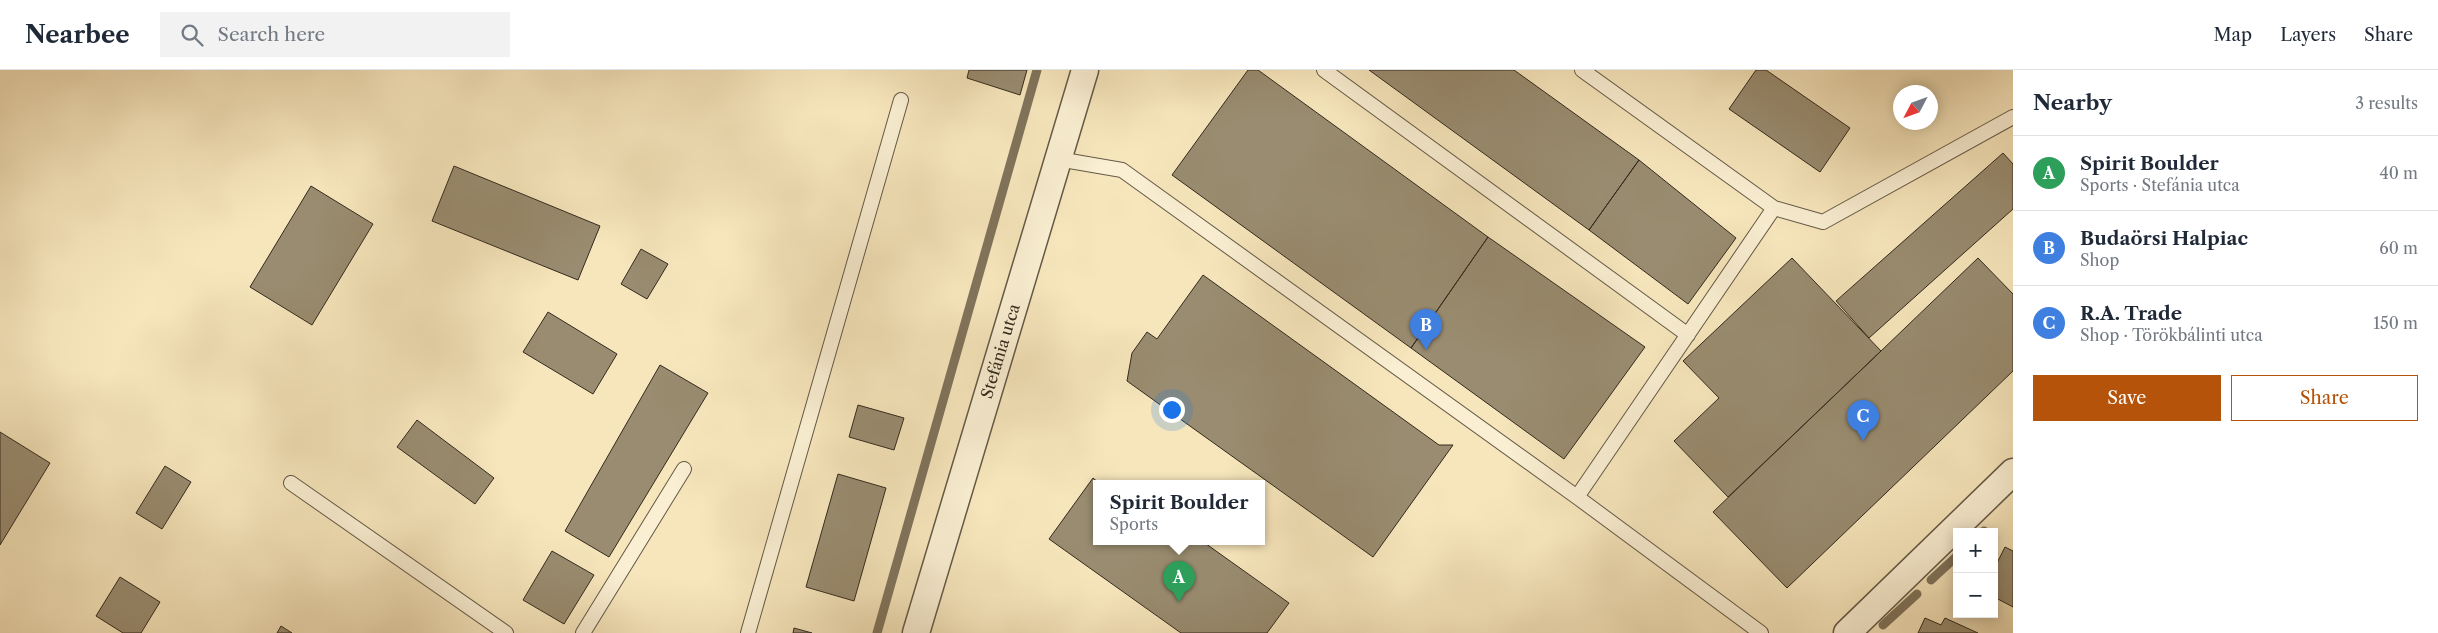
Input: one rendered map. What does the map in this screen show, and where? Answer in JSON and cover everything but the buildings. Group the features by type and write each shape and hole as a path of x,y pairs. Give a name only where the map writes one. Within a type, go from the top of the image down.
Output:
{"street":[{"name":"Stefánia utca","path":"916,633 1085,70"},
{"path":"1847,633 2013,472"}],"lane":[{"path":"1324,70 1688,335"},
{"path":"1582,70 1774,208 1823,222 2013,117"},
{"path":"748,633 901,100"},
{"path":"1058,160 1122,170 1761,633"},
{"path":"1577,498 1774,208"},
{"path":"583,633 684,469"},
{"path":"291,483 506,633"}],"waterway":[{"path":"877,633 1037,70"},
{"path":"1931,580 1953,560"},
{"path":"1883,625 1917,594"}],"place":[{"name":"Budaörsi Halpiac","path":"1426,350"},
{"name":"R.A. Trade","path":"1863,441"},
{"name":"Spirit Boulder","path":"1179,602"}]}
